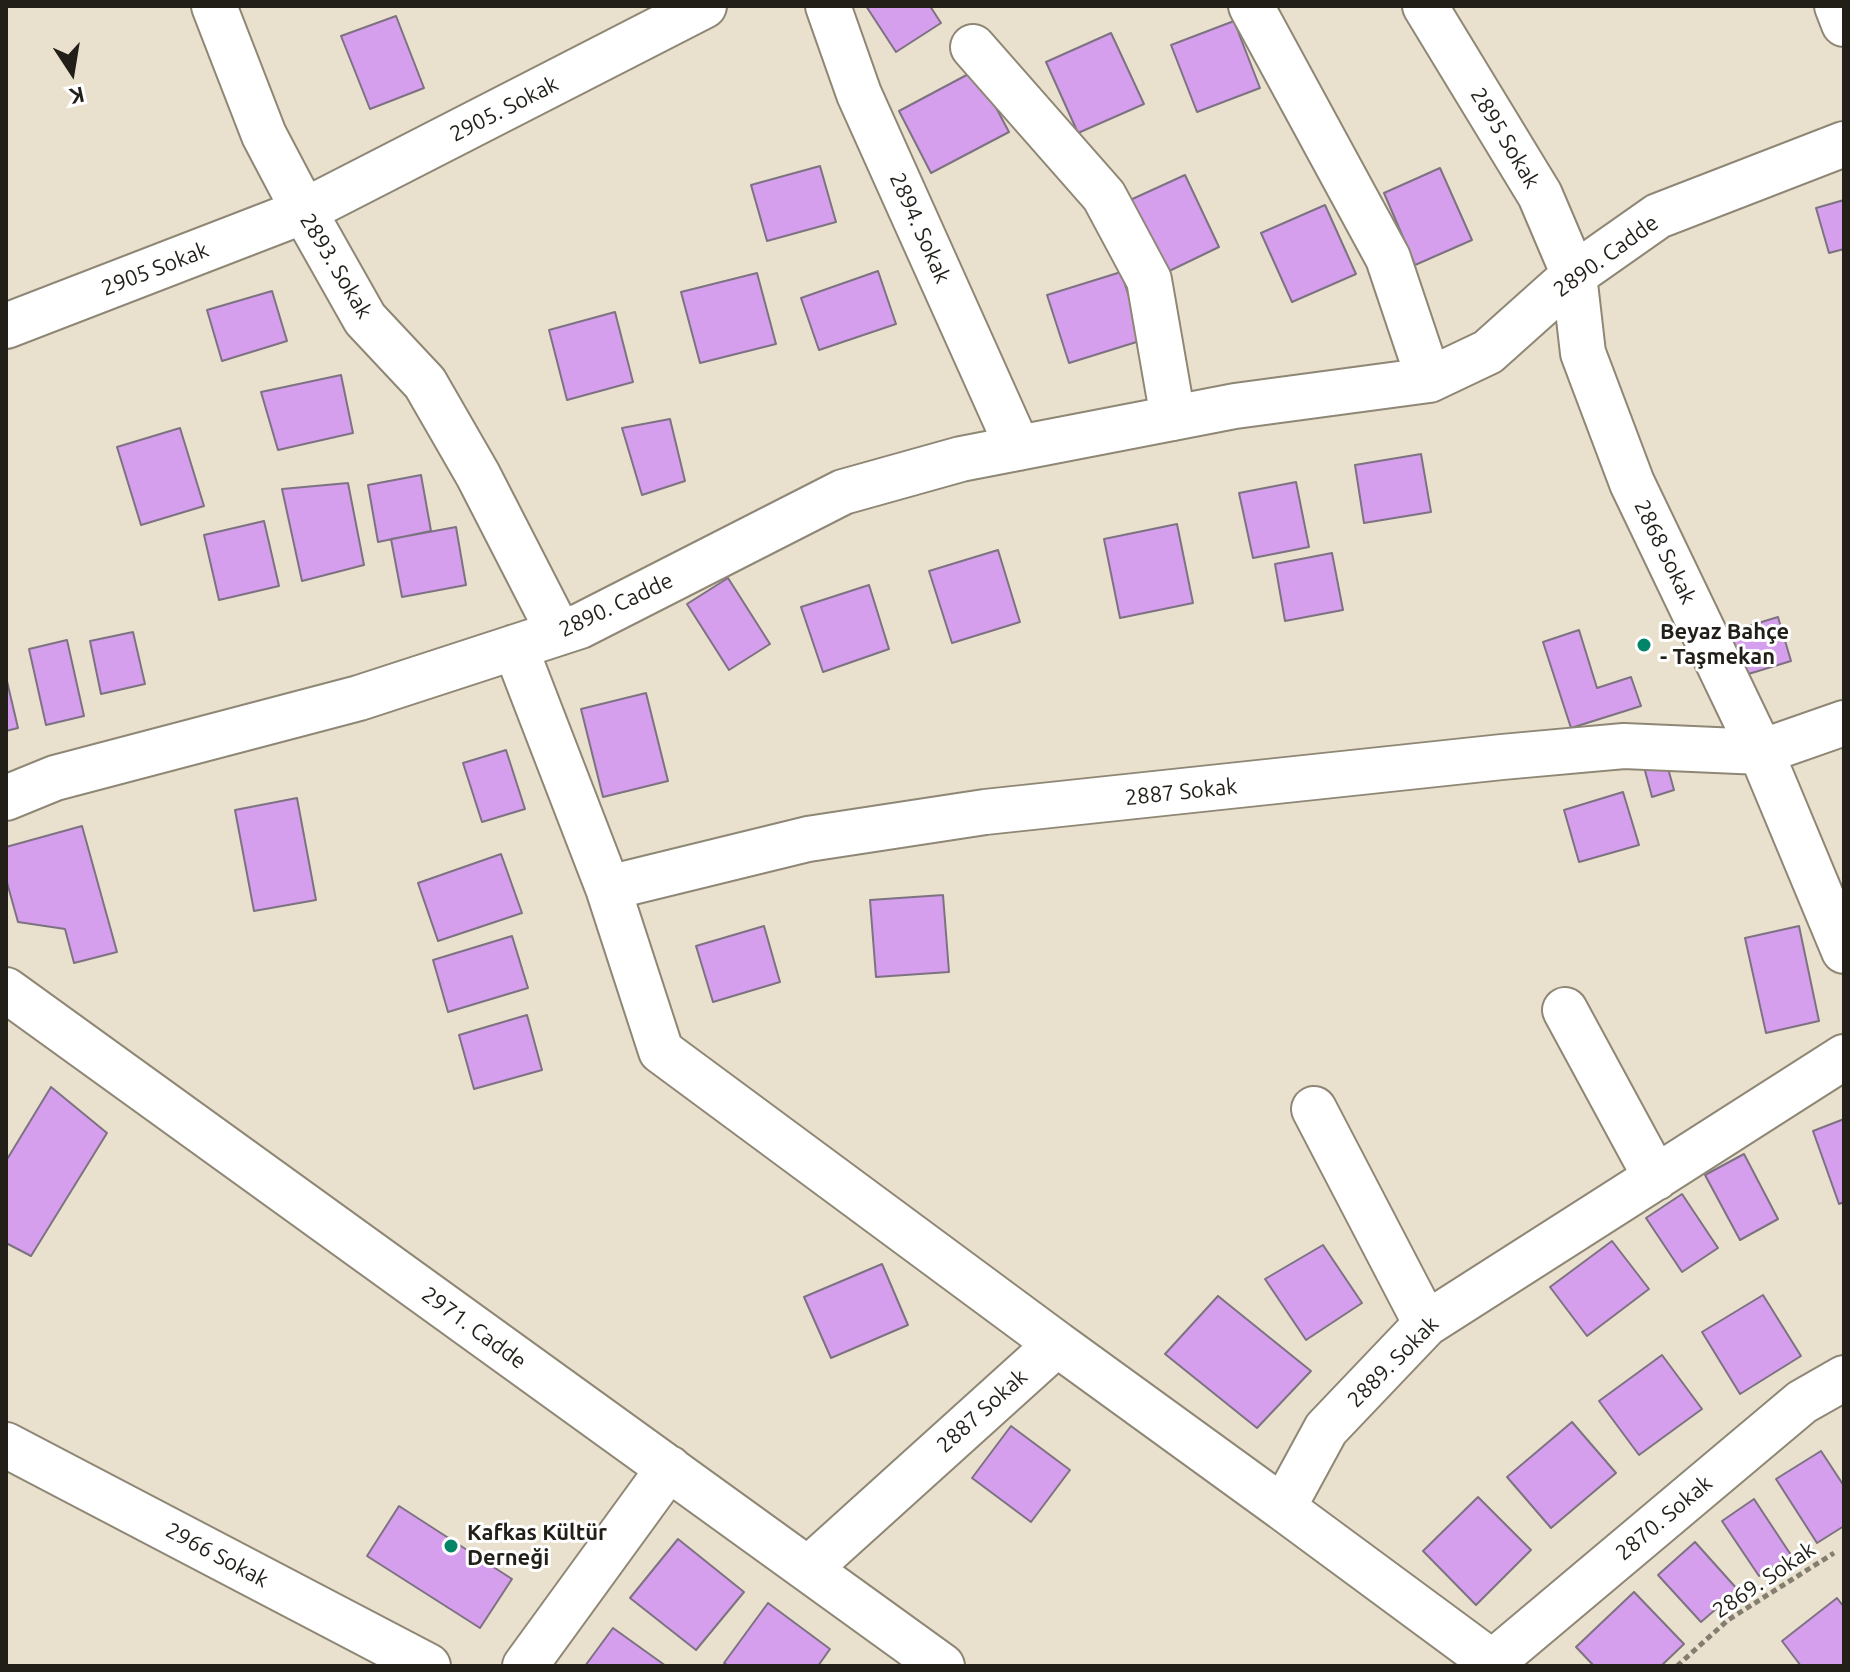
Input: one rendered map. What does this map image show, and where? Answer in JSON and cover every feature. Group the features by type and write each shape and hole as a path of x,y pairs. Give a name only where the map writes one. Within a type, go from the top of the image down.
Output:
{"street":[{"name":"2893. Sokak","path":"214,6 264,135 304,211 365,319 425,383 478,475 559,633"},
{"name":"2905. Sokak","path":"304,211 704,6"},
{"name":"2894. Sokak","path":"828,6 859,94 1018,448"},
{"path":"1251,6 1388,258 1429,380"},
{"name":"2895 Sokak","path":"1425,6 1540,195 1574,275"},
{"path":"1837,6 1844,24"},
{"path":"973,47 1104,196 1149,280 1173,418"},
{"name":"2890. Cadde","path":"6,798 55,778 359,698 580,626 843,492 961,459 1235,406 1429,380 1488,352 1574,275 1658,216 1844,144"},
{"name":"2905 Sokak","path":"6,326 304,211"},
{"name":"2868 Sokak","path":"1574,275 1583,353 1632,483 1761,752 1844,951"},
{"path":"515,647 608,888 661,1051 1492,1665"},
{"path":"1761,752 1844,723"},
{"name":"2887 Sokak","path":"608,888 808,839 985,812 1624,746 1761,752"},
{"name":"2971. Cadde","path":"6,990 942,1666"},
{"path":"1565,1010 1656,1178"},
{"name":"2889. Sokak","path":"1283,1508 1326,1429 1426,1324 1844,1057"},
{"path":"1314,1109 1426,1324"},
{"name":"2887 Sokak","path":"808,1569 1057,1344"},
{"name":"2870. Sokak","path":"1492,1665 1802,1402 1844,1378"},
{"name":"2966 Sokak","path":"6,1445 428,1666"},
{"path":"525,1666 669,1468"}],"path":[{"name":"2869. Sokak","path":"1677,1666 1728,1620 1834,1553"}],"building":[{"path":"866,6 930,6 941,23 896,52"},
{"path":"396,16 424,88 370,109 341,36"},
{"path":"1234,21 1260,88 1197,112 1171,45"},
{"path":"1111,33 1144,104 1078,133 1046,62"},
{"path":"976,70 1009,132 931,173 899,111"},
{"path":"820,166 836,222 767,241 751,185"},
{"path":"1440,168 1472,240 1415,265 1384,193"},
{"path":"1185,175 1219,247 1163,274 1128,201"},
{"path":"1844,200 1844,249 1829,253 1816,208"},
{"path":"1325,205 1356,274 1292,302 1261,233"},
{"path":"878,271 896,324 819,350 801,298"},
{"path":"1121,272 1143,340 1069,363 1047,295"},
{"path":"757,273 776,344 700,363 681,292"},
{"path":"272,291 287,341 222,361 207,310"},
{"path":"615,312 633,382 567,400 549,330"},
{"path":"341,375 353,433 278,450 261,392"},
{"path":"670,419 685,481 642,495 622,428"},
{"path":"180,428 204,506 141,525 117,447"},
{"path":"1421,454 1431,512 1364,523 1355,465"},
{"path":"421,475 431,531 378,542 368,485"},
{"path":"1296,482 1309,547 1253,558 1239,493"},
{"path":"348,483 364,565 302,581 282,489"},
{"path":"264,521 279,586 219,600 204,535"},
{"path":"1177,524 1193,603 1120,618 1104,539"},
{"path":"456,527 466,585 402,597 391,539"},
{"path":"998,550 1020,622 952,643 929,571"},
{"path":"1332,553 1343,610 1285,621 1275,564"},
{"path":"728,578 770,644 729,670 687,604"},
{"path":"869,585 889,649 823,672 801,607"},
{"path":"1778,617 1791,661 1732,679 1719,635"},
{"path":"1579,630 1597,688 1631,677 1641,706 1571,728 1543,642"},
{"path":"133,632 145,684 101,694 90,641"},
{"path":"67,640 84,716 46,725 29,649"},
{"path":"6,677 18,728 6,731"},
{"path":"646,693 668,781 603,797 581,709"},
{"path":"506,750 525,809 482,822 463,763"},
{"path":"1666,761 1674,790 1652,797 1644,767"},
{"path":"1623,792 1639,845 1579,862 1564,810"},
{"path":"297,798 316,900 254,911 235,810"},
{"path":"82,826 117,952 74,963 65,929 18,922 6,879 6,847"},
{"path":"501,854 522,913 438,941 418,883"},
{"path":"943,895 949,972 876,977 870,900"},
{"path":"764,926 780,982 713,1002 696,946"},
{"path":"1799,926 1819,1021 1766,1033 1745,938"},
{"path":"512,936 528,988 448,1012 433,960"},
{"path":"527,1015 542,1070 474,1089 459,1035"},
{"path":"51,1087 107,1133 31,1256 6,1243 6,1161"},
{"path":"1844,1119 1844,1202 1839,1204 1813,1131"},
{"path":"1744,1154 1778,1219 1740,1240 1705,1175"},
{"path":"1682,1194 1718,1248 1682,1272 1646,1218"},
{"path":"1612,1241 1649,1289 1587,1336 1550,1287"},
{"path":"1323,1245 1362,1303 1306,1340 1265,1279"},
{"path":"882,1264 908,1325 831,1358 804,1297"},
{"path":"1763,1295 1801,1356 1740,1394 1702,1332"},
{"path":"1218,1296 1311,1371 1257,1428 1165,1354"},
{"path":"1662,1355 1702,1409 1639,1455 1599,1401"},
{"path":"1572,1422 1616,1473 1551,1528 1507,1477"},
{"path":"1011,1426 1070,1470 1031,1522 972,1478"},
{"path":"1821,1451 1844,1486 1844,1526 1817,1543 1776,1479"},
{"path":"1478,1497 1531,1550 1476,1605 1423,1551"},
{"path":"1754,1499 1791,1555 1759,1576 1722,1521"},
{"path":"399,1506 512,1579 480,1628 367,1556"},
{"path":"678,1539 744,1592 696,1650 630,1598"},
{"path":"1695,1542 1738,1590 1701,1622 1658,1575"},
{"path":"1634,1592 1684,1644 1661,1666 1594,1666 1576,1647"},
{"path":"1837,1598 1844,1607 1844,1666 1801,1666 1782,1641"},
{"path":"768,1603 830,1649 818,1666 729,1666 724,1663"},
{"path":"613,1628 666,1666 585,1666"}],"place":[{"name":"Beyaz Bahçe - Taşmekan","path":"1644,645"},
{"name":"Kafkas Kültür Derneği","path":"451,1546"}]}
